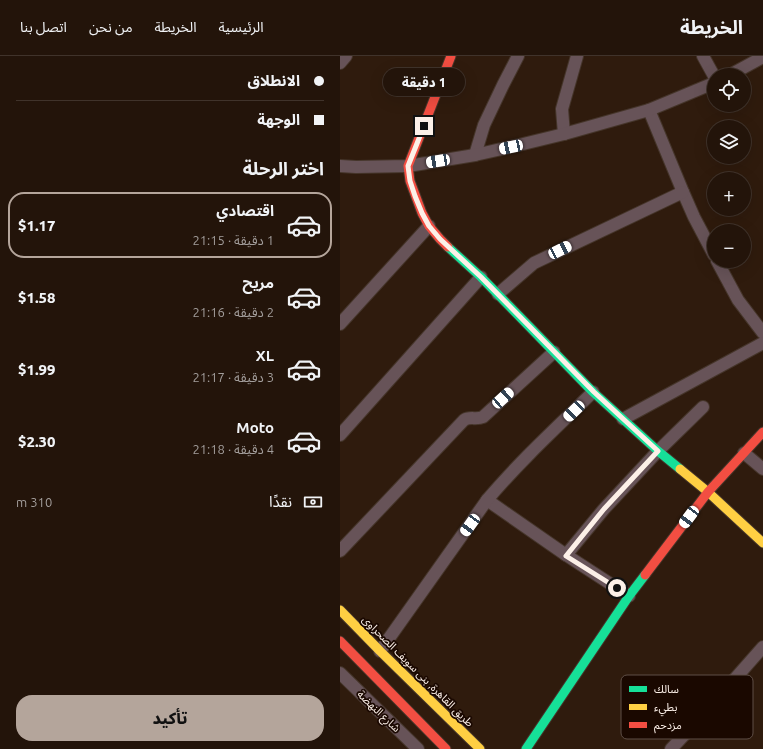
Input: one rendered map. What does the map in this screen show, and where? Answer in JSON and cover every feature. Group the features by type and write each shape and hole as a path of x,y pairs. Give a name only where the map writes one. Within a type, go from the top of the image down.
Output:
{"street":[{"path":"340,64 346,56"},
{"path":"451,56 408,166 410,181 415,196 429,226 440,239 481,277 594,392 658,451 708,492 763,543"},
{"path":"475,155 484,125 518,56"},
{"path":"564,134 562,109 577,56"},
{"path":"703,56 710,68"},
{"path":"743,68 763,57"},
{"path":"340,166 408,166 475,155 564,134 649,110 707,86"},
{"path":"649,110 683,192 707,242"},
{"path":"498,294 534,263 683,192"},
{"path":"340,324 429,226"},
{"path":"721,268 738,300 763,333"},
{"path":"343,427 481,277"},
{"path":"623,419 763,343"},
{"path":"340,551 464,420 470,417 483,417 554,352"},
{"path":"380,651 487,500 504,480 594,392"},
{"path":"566,556 604,509 658,451 703,408"},
{"path":"526,749 629,596 708,492 763,432"},
{"path":"744,453 763,469"},
{"path":"487,500 566,556 629,596"},
{"name":"طريق القاهرة, بنى سويف الصحراوى","path":"340,610 480,749"},
{"path":"342,646 446,749"},
{"path":"739,675 763,648"},
{"name":"شارع النهضة","path":"340,673 418,749"},
{"path":"671,749 680,739"}],"traffic: fast":[{"path":"448,247 481,277 593,392 680,469"},
{"path":"526,749 629,596 645,575"}],"traffic: slow":[{"path":"680,469 708,492 763,543"},
{"path":"340,610 480,749"}],"traffic: jam":[{"path":"448,247 429,226 422,213 410,181 408,166 451,56"},
{"path":"645,575 708,492 763,432"},
{"path":"340,641 446,749"}],"route":[{"path":"424,126 408,166 410,181 415,196 429,226 440,239 481,277 594,392 658,451 604,509 566,556 617,588"}]}
